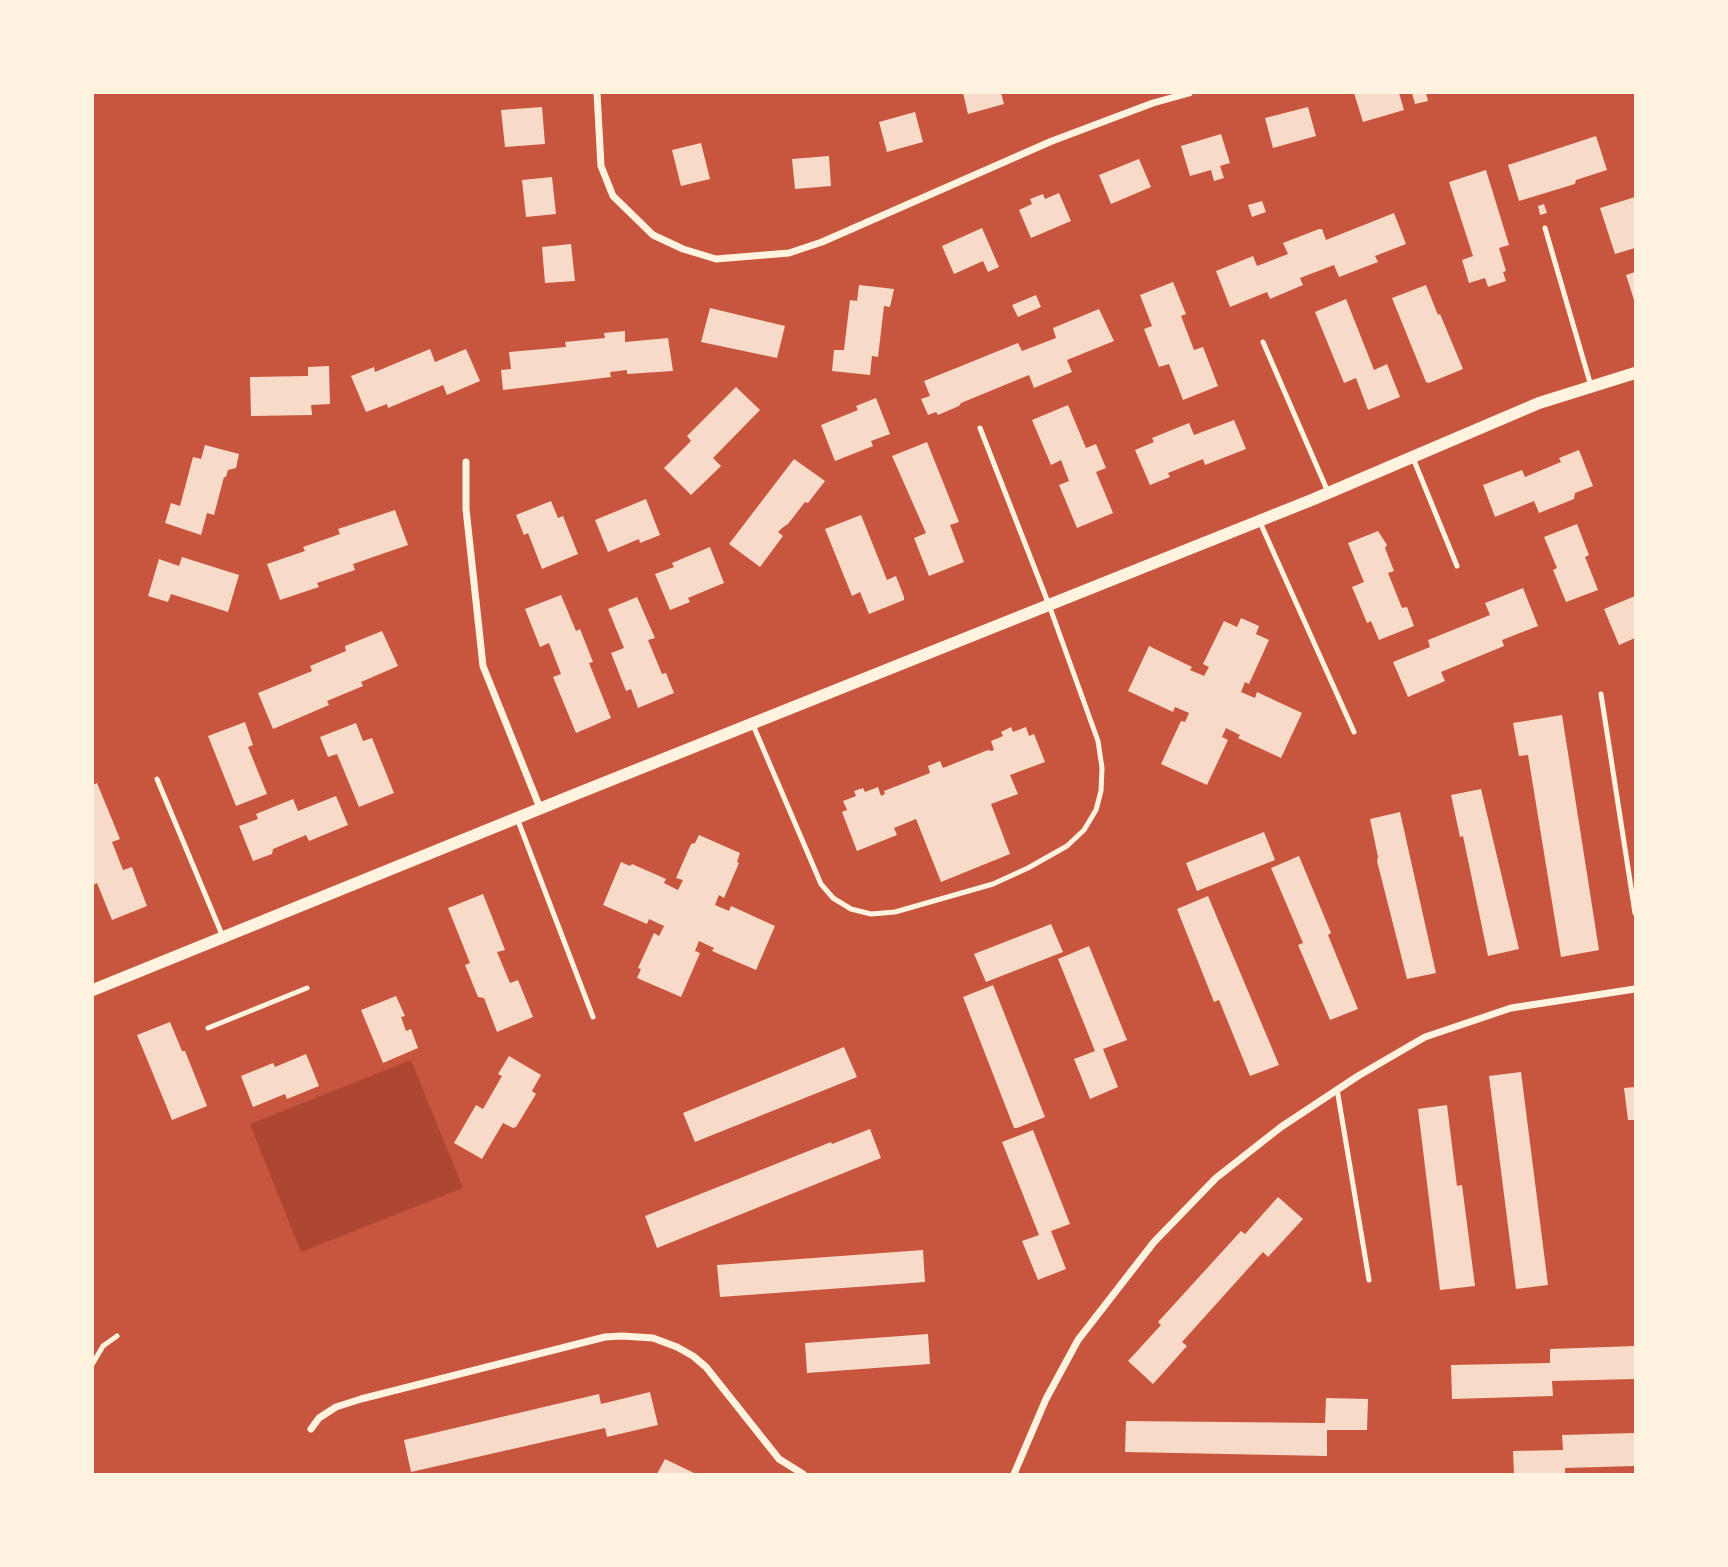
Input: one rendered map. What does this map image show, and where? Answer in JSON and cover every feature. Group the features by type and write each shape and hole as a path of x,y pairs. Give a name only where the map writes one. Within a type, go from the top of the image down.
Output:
{"street":[{"path":"597,93 601,166 613,197 653,234 683,249 716,259 789,253 822,242 1052,141 1153,103 1189,93"},
{"path":"93,990 1413,458 1539,403 1635,373"},
{"path":"466,462 466,509 483,666 540,808"},
{"path":"1014,1474 1046,1399 1078,1340 1154,1242 1216,1178 1281,1127 1337,1089 1425,1037 1511,1008 1635,989"},
{"path":"311,1429 319,1418 335,1407 362,1399 605,1337 653,1338 677,1347 706,1367 779,1459 803,1474"}],"lane":[{"path":"1545,228 1591,386"},
{"path":"1263,342 1328,492"},
{"path":"752,723 813,869 833,898 851,909 871,914 895,912 993,884 1067,846 1084,830 1096,810 1101,791 1102,768 1098,741 1049,605 980,428"},
{"path":"1413,458 1457,566"},
{"path":"1259,520 1354,732"},
{"path":"1601,694 1635,913"},
{"path":"157,779 223,937"},
{"path":"517,818 593,1017"},
{"path":"208,1028 307,988"},
{"path":"1337,1089 1369,1280"},
{"path":"93,1363 103,1346 117,1336"}],"shaded area":[{"path":"411,1060 463,1188 301,1252 250,1124"}],"building":[{"path":"963,93 1001,93 1004,104 968,114"},
{"path":"1354,93 1399,93 1404,110 1363,122"},
{"path":"1412,93 1426,93 1428,101 1415,104"},
{"path":"542,107 545,144 505,147 501,110"},
{"path":"1308,107 1316,136 1273,148 1265,118"},
{"path":"915,112 923,142 887,152 879,122"},
{"path":"1221,134 1230,163 1220,166 1224,178 1214,181 1211,170 1190,176 1181,146"},
{"path":"1596,136 1607,170 1576,180 1575,184 1519,201 1508,165"},
{"path":"701,143 710,179 681,186 672,150"},
{"path":"829,156 831,186 795,189 792,159"},
{"path":"1139,159 1151,187 1111,204 1099,175"},
{"path":"1486,170 1509,245 1499,248 1506,281 1488,287 1485,278 1469,283 1462,260 1473,256 1449,182"},
{"path":"552,177 556,214 526,217 522,180"},
{"path":"1059,193 1071,221 1031,238 1019,210 1032,204 1030,199 1043,194 1045,199"},
{"path":"1635,197 1635,248 1615,254 1600,208"},
{"path":"1262,201 1266,212 1252,217 1248,205"},
{"path":"1544,204 1547,213 1540,215 1538,206"},
{"path":"1394,213 1406,244 1375,256 1378,262 1339,277 1334,265 1300,278 1303,285 1270,299 1267,292 1230,307 1216,271 1253,256 1257,266 1288,254 1283,243 1319,229 1322,229 1326,240"},
{"path":"982,228 999,267 988,272 983,261 954,274 942,246"},
{"path":"571,244 575,281 545,283 542,247"},
{"path":"1635,272 1635,303 1626,275"},
{"path":"1173,282 1186,314 1181,316 1194,350 1203,347 1218,386 1183,400 1169,364 1159,367 1144,329 1152,326 1140,295"},
{"path":"859,285 894,289 890,307 884,306 878,357 872,356 870,375 832,371 834,350 844,350 850,300 857,301"},
{"path":"1426,285 1463,369 1429,383 1426,382 1392,298"},
{"path":"1036,295 1041,307 1018,317 1012,305"},
{"path":"1346,299 1374,370 1387,364 1400,397 1368,410 1356,378 1344,383 1315,312"},
{"path":"710,308 785,326 777,358 701,342"},
{"path":"1099,309 1114,341 1067,360 1072,372 1034,388 1029,375 938,415 936,412 928,415 921,399 930,396 924,381 1018,343 1022,351 1056,338 1053,328"},
{"path":"625,331 625,342 668,338 673,371 627,374 627,370 610,372 611,377 503,390 501,370 511,369 509,352 566,347 565,342 605,338 604,333"},
{"path":"430,349 435,362 466,349 480,381 447,395 443,385 388,408 387,404 366,412 351,376 374,367 375,372"},
{"path":"329,366 330,404 311,405 312,415 251,416 250,377 308,376 308,367"},
{"path":"736,387 760,410 713,458 721,466 691,495 664,468 691,441 687,436"},
{"path":"876,398 890,434 871,441 873,446 835,461 821,425 858,410 856,406"},
{"path":"1068,405 1086,448 1096,444 1106,468 1096,472 1113,513 1077,528 1059,485 1069,481 1061,460 1051,465 1032,420"},
{"path":"1234,420 1246,449 1205,465 1203,459 1168,473 1170,477 1150,485 1135,450 1154,442 1152,438 1189,423 1194,435"},
{"path":"927,442 959,522 950,525 964,562 929,576 914,538 926,533 892,456"},
{"path":"205,445 239,454 236,468 228,470 224,477 214,515 207,513 201,535 165,523 171,503 180,506 193,457 201,459"},
{"path":"1579,450 1593,486 1575,493 1574,499 1539,513 1534,501 1495,517 1483,485 1522,470 1525,477 1561,462 1559,458"},
{"path":"794,459 825,481 808,503 805,502 778,532 783,536 760,567 729,544"},
{"path":"646,499 660,535 640,543 639,539 608,552 595,520"},
{"path":"551,501 558,518 563,516 578,554 542,569 528,533 524,535 516,515"},
{"path":"395,510 408,545 353,564 355,570 317,583 319,587 280,600 267,564 305,551 303,547 340,534 338,529"},
{"path":"861,515 887,580 896,576 904,597 904,600 869,614 860,592 852,596 825,529"},
{"path":"1577,524 1589,555 1585,557 1598,590 1566,602 1553,570 1557,568 1544,537"},
{"path":"1378,531 1387,545 1385,548 1394,571 1388,573 1402,608 1407,607 1414,626 1379,640 1371,621 1367,623 1352,587 1364,582 1348,543"},
{"path":"710,547 724,583 688,598 690,602 670,610 655,574 674,567 672,563"},
{"path":"182,557 239,575 228,612 171,594 168,602 148,596 159,559 179,566"},
{"path":"1523,588 1538,626 1502,640 1504,646 1441,672 1445,681 1408,697 1393,662 1430,647 1428,640 1490,615 1485,603"},
{"path":"561,595 576,631 580,629 593,662 589,663 611,718 576,733 553,677 561,674 549,643 540,647 525,609"},
{"path":"1635,596 1635,638 1619,645 1604,609"},
{"path":"637,597 655,638 648,640 662,674 666,673 674,693 638,708 631,689 626,691 611,653 624,648 608,609"},
{"path":"1241,618 1259,626 1256,634 1269,640 1249,684 1245,682 1241,692 1255,698 1257,692 1302,713 1281,758 1238,738 1240,735 1226,728 1222,737 1228,740 1207,785 1161,764 1181,721 1185,722 1189,713 1175,707 1173,712 1128,691 1149,646 1192,667 1190,670 1204,676 1209,667 1203,664 1224,621 1237,627"},
{"path":"382,631 398,666 361,682 363,686 327,701 329,705 273,729 258,693 312,671 310,666 346,651 345,646"},
{"path":"1562,715 1599,950 1561,957 1528,755 1519,756 1513,723"},
{"path":"245,722 253,745 248,747 267,794 236,806 208,736"},
{"path":"356,723 363,741 372,738 394,793 359,807 337,754 328,757 320,737"},
{"path":"1011,727 1013,732 1026,727 1029,736 1034,734 1045,762 1010,775 1018,794 991,804 1010,854 941,882 916,819 894,828 897,835 857,851 842,812 847,810 843,801 856,796 854,791 863,788 865,792 878,787 881,796 885,794 884,791 930,773 928,766 940,761 943,768 994,750 991,741 1003,736 1001,732"},
{"path":"97,783 120,839 112,842 123,870 132,867 147,906 112,920 97,883 93,885 93,785"},
{"path":"1481,789 1519,949 1488,956 1463,836 1460,837 1451,795"},
{"path":"336,796 348,825 309,841 306,835 253,861 239,826 258,819 256,814 293,799 298,811"},
{"path":"1400,812 1436,973 1407,979 1377,861 1370,819"},
{"path":"1264,832 1275,860 1197,891 1186,863"},
{"path":"699,835 740,853 739,863 724,898 719,895 715,905 729,911 731,906 775,926 756,970 712,951 714,948 699,941 695,951 700,953 681,997 637,978 641,969 638,968 654,933 659,936 664,926 649,919 647,924 603,905 621,862 666,879 664,883 678,890 683,880 676,878 691,844 695,843"},
{"path":"1299,856 1331,933 1328,935 1358,1009 1330,1020 1298,945 1303,943 1271,868"},
{"path":"483,894 505,950 497,952 510,983 518,980 533,1017 497,1032 484,998 478,997 465,965 470,963 448,908"},
{"path":"1208,896 1279,1065 1250,1076 1219,1000 1214,1002 1177,909"},
{"path":"1051,924 1063,952 986,982 974,954"},
{"path":"1089,946 1127,1040 1103,1049 1118,1087 1090,1099 1074,1059 1095,1051 1058,959"},
{"path":"993,985 1045,1117 1017,1128 1014,1128 963,997"},
{"path":"396,996 405,1016 401,1017 406,1031 411,1029 418,1048 383,1063 361,1010"},
{"path":"170,1022 207,1106 172,1120 137,1035"},
{"path":"844,1047 857,1077 695,1142 683,1113"},
{"path":"306,1054 319,1086 287,1099 285,1094 253,1107 241,1076 273,1063 275,1067"},
{"path":"509,1056 541,1075 532,1091 536,1094 516,1127 503,1123 482,1159 454,1143 476,1105 483,1109 502,1076 498,1074"},
{"path":"1521,1072 1548,1285 1516,1289 1489,1076"},
{"path":"1635,1087 1635,1120 1628,1120 1624,1088"},
{"path":"1447,1105 1457,1186 1462,1185 1475,1286 1440,1290 1418,1109"},
{"path":"870,1129 881,1158 657,1248 645,1216"},
{"path":"1033,1130 1070,1224 1051,1231 1066,1269 1038,1280 1022,1241 1039,1235 1002,1142"},
{"path":"1278,1197 1303,1219 1268,1257 1263,1252 1182,1342 1187,1346 1153,1384 1128,1361 1161,1325 1158,1322 1241,1231 1245,1234"},
{"path":"923,1250 925,1282 720,1297 717,1265"},
{"path":"928,1334 930,1364 807,1373 805,1343"},
{"path":"1635,1346 1635,1379 1552,1381 1553,1396 1452,1399 1451,1365 1550,1363 1550,1349"},
{"path":"650,1392 658,1425 607,1437 605,1428 411,1472 404,1440 599,1394 601,1404"},
{"path":"1326,1398 1368,1399 1367,1430 1327,1430 1327,1456 1125,1452 1126,1421 1325,1423"},
{"path":"1635,1433 1635,1466 1565,1468 1565,1474 1514,1474 1513,1451 1563,1450 1562,1435"},
{"path":"665,1459 696,1474 657,1474"}]}
